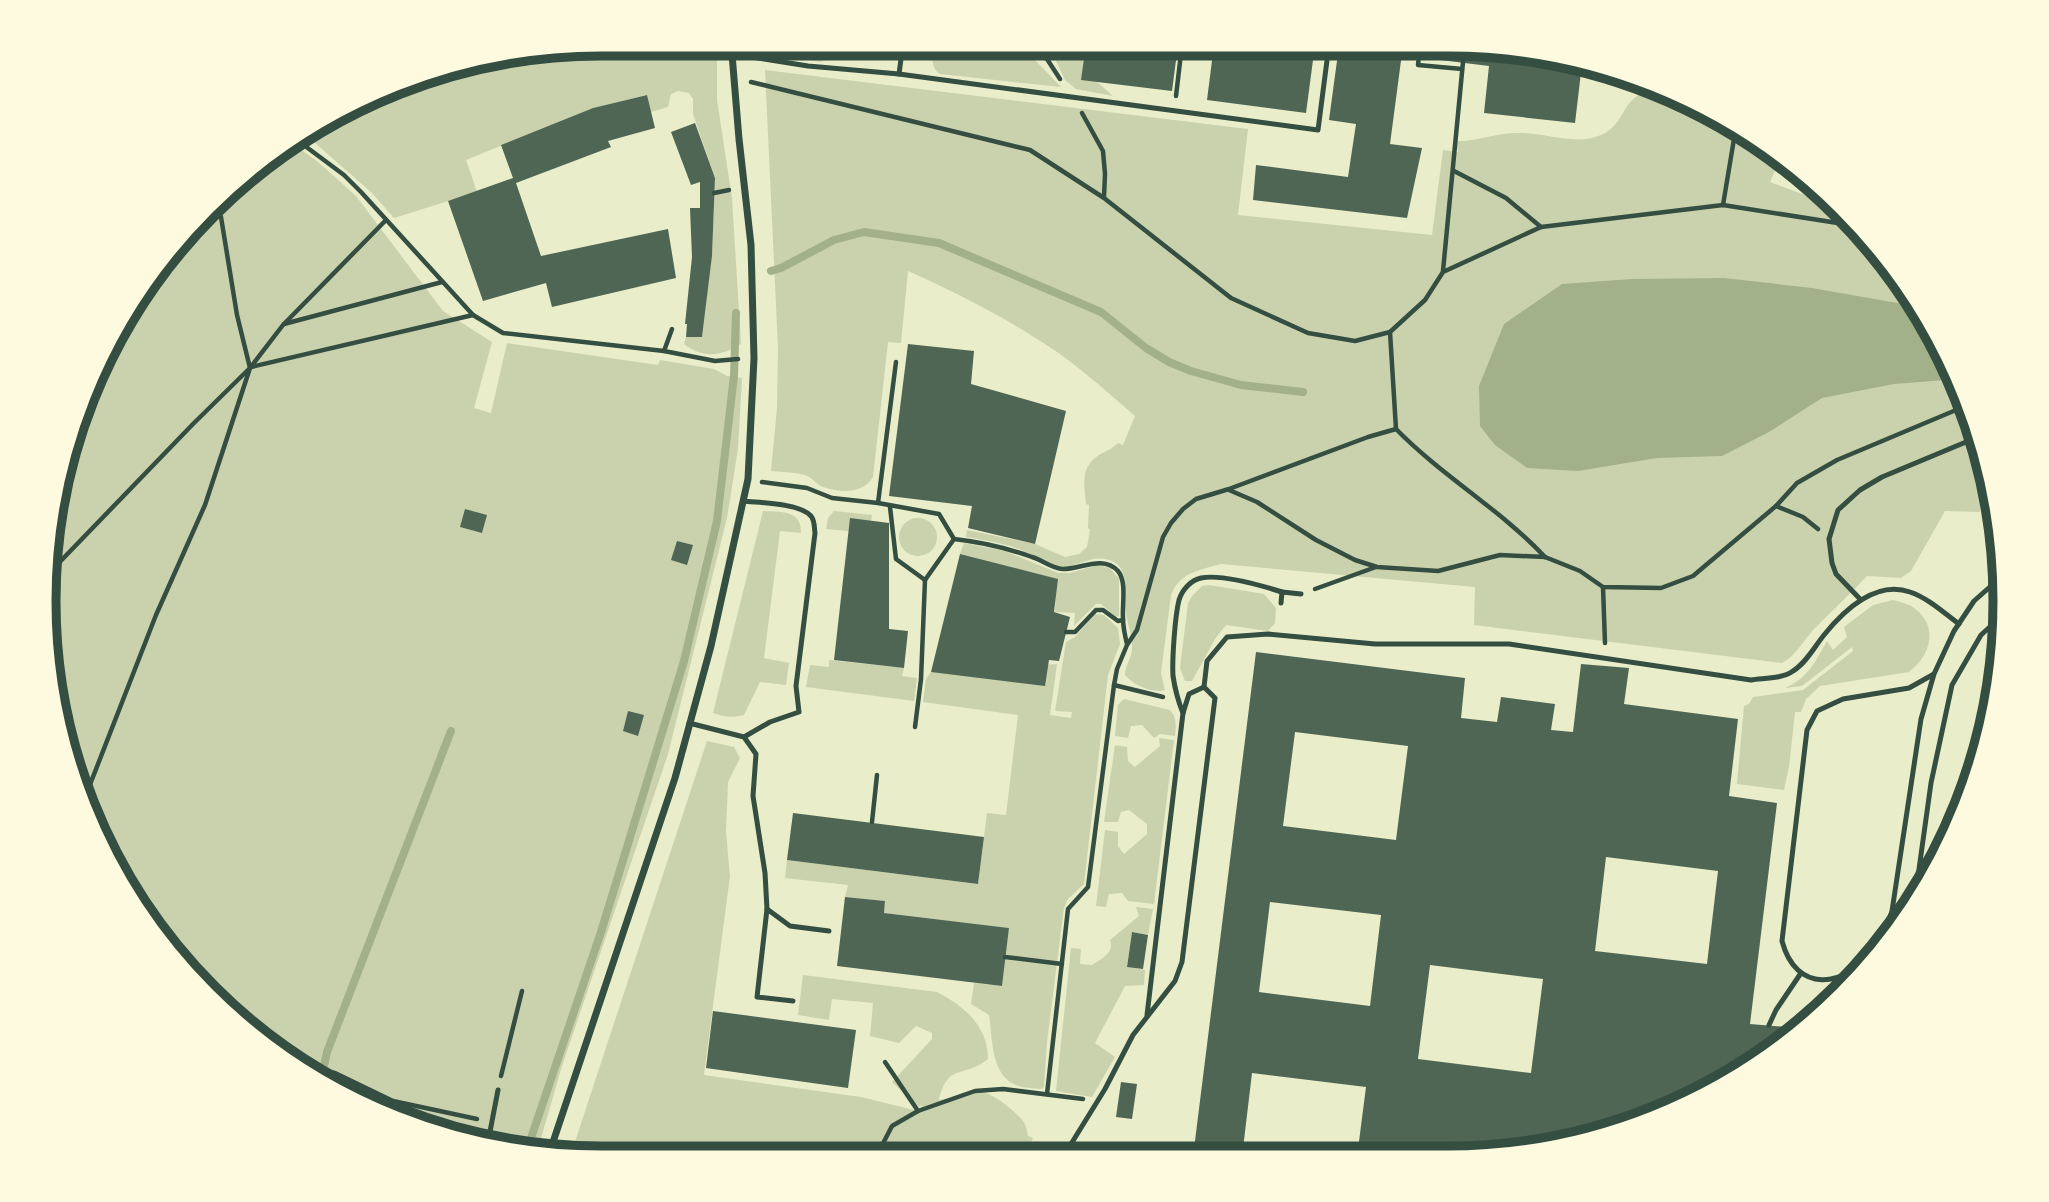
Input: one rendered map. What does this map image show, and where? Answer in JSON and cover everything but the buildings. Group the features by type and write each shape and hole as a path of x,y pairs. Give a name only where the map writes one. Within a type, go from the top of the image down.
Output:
{"street":[{"path":"552,1144 675,778 711,646 748,479 754,358 752,270 732,56"}],"lane":[{"path":"745,56 1318,130 1328,56"},
{"path":"900,74 902,56"},
{"path":"1861,600 1836,574 1832,564 1829,539 1838,510 1860,490 1882,477 1968,441"},
{"path":"743,501 797,508 814,522 796,686 799,712 769,722 744,737"},
{"path":"1184,713 1177,698 1173,674 1174,647 1180,599 1189,583 1202,578 1212,578 1301,594"},
{"path":"1889,921 1921,719 1934,674 1959,624 1974,601 1993,585"},
{"path":"1204,687 1207,661 1227,637 1268,634 1375,644 1509,644 1751,680 1792,672 1826,632 1861,600 1881,589 1897,588 1923,598 1959,624"},
{"path":"1281,603 1282,592"},
{"path":"1918,877 1931,783 1952,685 1981,635 1992,625"},
{"path":"1842,976 1830,980 1801,973 1786,958 1782,941 1807,730 1817,711 1843,699 1909,688 1934,674"},
{"path":"1147,1015 1184,713 1189,694 1204,687"},
{"path":"1070,1146 1105,1089 1133,1035 1175,981 1182,962 1215,698 1204,687"},
{"path":"689,723 744,737 756,754 753,796 768,909 757,997 793,1002"},
{"path":"768,909 790,926 829,931"},
{"path":"1769,1026 1776,1010 1801,973"},
{"path":"489,1134 498,1090"}],"path":[{"path":"1041,56 1047,59 1075,99 1103,151 1104,198"},
{"path":"1174,111 1181,56"},
{"path":"1419,56 1418,65 1462,69"},
{"path":"734,78 1030,150 1104,198 1231,298 1308,333 1355,341 1390,332 1425,300 1443,272 1462,62"},
{"path":"1723,205 1734,137"},
{"path":"303,145 344,175 473,315 503,333 664,351 715,361 741,359"},
{"path":"1454,170 1506,198 1541,227"},
{"path":"1443,272 1541,227 1723,205 1840,223"},
{"path":"89,787 156,615 205,505 250,368 237,314 219,213"},
{"path":"57,565 250,368 283,325 386,220"},
{"path":"283,325 442,282"},
{"path":"250,368 473,315"},
{"path":"664,351 672,330"},
{"path":"1390,332 1396,429 1433,464 1526,537 1545,557"},
{"path":"878,503 896,362"},
{"path":"1229,489 1257,502 1317,540 1355,560 1377,567 1438,571 1500,555 1545,557 1580,571 1603,587 1661,588 1693,576 1776,506 1797,483 1837,460 1958,409"},
{"path":"1047,1094 1068,909 1088,887 1114,685 1127,645 1137,630 1158,551 1171,523 1196,499 1396,429"},
{"path":"748,479 807,488 832,498 939,514 954,539"},
{"path":"1776,506 1803,517 1829,539"},
{"path":"890,507 896,559 925,580"},
{"path":"954,539 992,545 1035,558 1055,568 1066,569 1103,563 1113,566 1120,574 1122,583 1127,645"},
{"path":"915,727 921,679 925,580 954,539"},
{"path":"1301,594 1377,567"},
{"path":"1603,587 1606,626"},
{"path":"1066,632 1075,632 1096,610 1103,610 1118,621 1123,620"},
{"path":"1114,685 1169,699 1177,698"},
{"path":"872,822 877,775"},
{"path":"1005,957 1062,964"},
{"path":"498,1090 522,991"},
{"path":"885,1062 918,1111"},
{"path":"325,1071 335,1073 393,1101 491,1122"},
{"path":"882,1146 892,1126 918,1111 975,1091 1003,1089 1097,1100"}],"shaded area":[{"path":"601,56 717,56 717,100 732,198 741,344 720,353 705,354 684,344 686,337 702,337 712,256 715,178 693,114 693,99 689,93 678,91 671,94 668,107 651,112 646,95 593,108 466,160 477,192 394,218 372,193 311,140 392,97 460,75 530,61"},
{"path":"791,56 840,56 820,62"},
{"path":"1030,56 1061,87 940,74 933,64 933,57"},
{"path":"1052,56 1089,56 1097,82 1113,96 1076,89 1065,80"},
{"path":"765,70 1248,129 1238,215 1432,235 1443,150 1458,152 1456,141 1512,133 1571,139 1592,138 1613,127 1632,100 1645,93 1721,129 1777,167 1770,182 1815,199 1858,242 1880,269 1920,329 1952,392 1982,493 1980,512 1945,511 1911,571 1901,578 1867,576 1782,663 1474,625 1475,587 1221,564 1192,573 1175,587 1171,595 1161,673 1165,690 1155,691 1144,688 1125,675 1132,645 1126,613 1125,581 1120,567 1114,562 1099,558 1063,567 1013,547 966,537 967,530 1035,544 1065,557 1079,554 1087,547 1090,530 1089,505 1086,504 1085,490 1086,471 1099,455 1118,443 1123,445 1135,416 1089,376 1042,342 1005,319 908,271 901,343 888,342 873,477 863,487 851,491 837,490 823,487 805,475 771,471 777,408 778,348"},
{"path":"298,148 356,196 443,311 492,342 474,408 491,413 507,343 658,365 660,360 714,369 727,376 742,378 738,449 727,518 668,754 562,1066 540,1142 495,1136 392,1105 328,1073 298,1054 242,1011 216,986 191,960 148,904 129,874 97,810 75,742 66,707 57,637 57,565 66,495 97,392 129,328 148,298 191,242 242,191"},
{"path":"1724,278 1812,288 1905,304 1946,380 1894,384 1822,398 1769,432 1722,456 1657,458 1578,471 1527,468 1495,445 1480,426 1479,386 1504,324 1562,284 1632,279"},
{"path":"763,511 789,514 798,520 800,525 801,533 780,531 764,658 789,663 786,685 760,682 744,715 725,716 713,713"},
{"path":"834,511 872,515 871,521 849,531 826,529 828,518"},
{"path":"918,518 931,524 937,537 931,550 918,556 905,550 899,537 905,524"},
{"path":"964,543 1005,551 1058,573 1070,573 1098,565 1110,568 1119,579 1119,616 1116,617 1101,604 1096,604 1074,626 1075,613 1055,612 1057,579 960,554"},
{"path":"1202,586 1264,594 1276,608 1275,623 1268,631 1226,625 1215,639 1192,681 1185,681 1180,668 1188,603"},
{"path":"1893,600 1914,608 1927,624 1929,641 1922,658 1909,672 1820,686 1806,699 1801,712 1795,712 1784,790 1737,784 1744,706 1749,704 1753,697 1803,690 1853,651 1852,647 1802,686 1785,688 1805,674 1827,641 1833,650 1847,637 1844,627 1873,605"},
{"path":"1095,614 1104,615 1118,628 1120,644 1108,675 1084,884 1068,899 1064,908 1044,1087 1024,1087 1009,1081 1002,1074 994,1056 989,1015 971,1004 974,983 1002,986 1009,928 884,913 885,901 845,897 848,885 785,878 787,860 978,884 987,813 1006,815 1018,715 923,702 926,679 931,672 1057,664 1050,715 1071,718 1072,712 1055,711 1066,642 1075,637"},
{"path":"829,660 904,668 902,676 917,678 914,701 806,687 810,665 829,667"},
{"path":"1124,699 1170,710 1175,719 1175,736 1160,734 1154,738 1142,725 1131,726 1128,738 1115,736 1118,705"},
{"path":"1159,738 1174,740 1154,904 1128,901 1122,893 1109,894 1106,907 1096,906 1105,830 1118,832 1118,846 1124,854 1147,834 1147,824 1129,810 1121,812 1118,822 1104,822 1115,745 1127,747 1128,761 1135,767 1160,746"},
{"path":"707,741 734,747 740,758 728,782 726,832 730,876 704,1075 861,1097 918,1111 923,1105 919,1107 892,1082 932,1039 932,1033 916,1026 899,1043 870,1036 873,1003 832,999 829,1020 798,1015 803,975 937,992 973,1018 984,1037 988,1059 947,1080 939,1100 966,1092 988,1094 1014,1111 1026,1126 1028,1136 1033,1138 1030,1146 574,1145"},
{"path":"1136,907 1153,909 1148,935 1132,932 1127,966 1145,970 1144,985 1125,986 1095,1043 1115,1057 1092,1097 1056,1091 1071,948 1081,949 1080,964 1092,965 1109,952 1110,940 1139,916"}],"waterway":[{"path":"771,271 834,240 864,232 939,243 1101,312 1146,348 1169,362 1241,385 1303,392"},
{"path":"530,1141 601,932 684,661 717,521 734,376 736,313"},
{"path":"323,1070 327,1052 451,731"}]}
